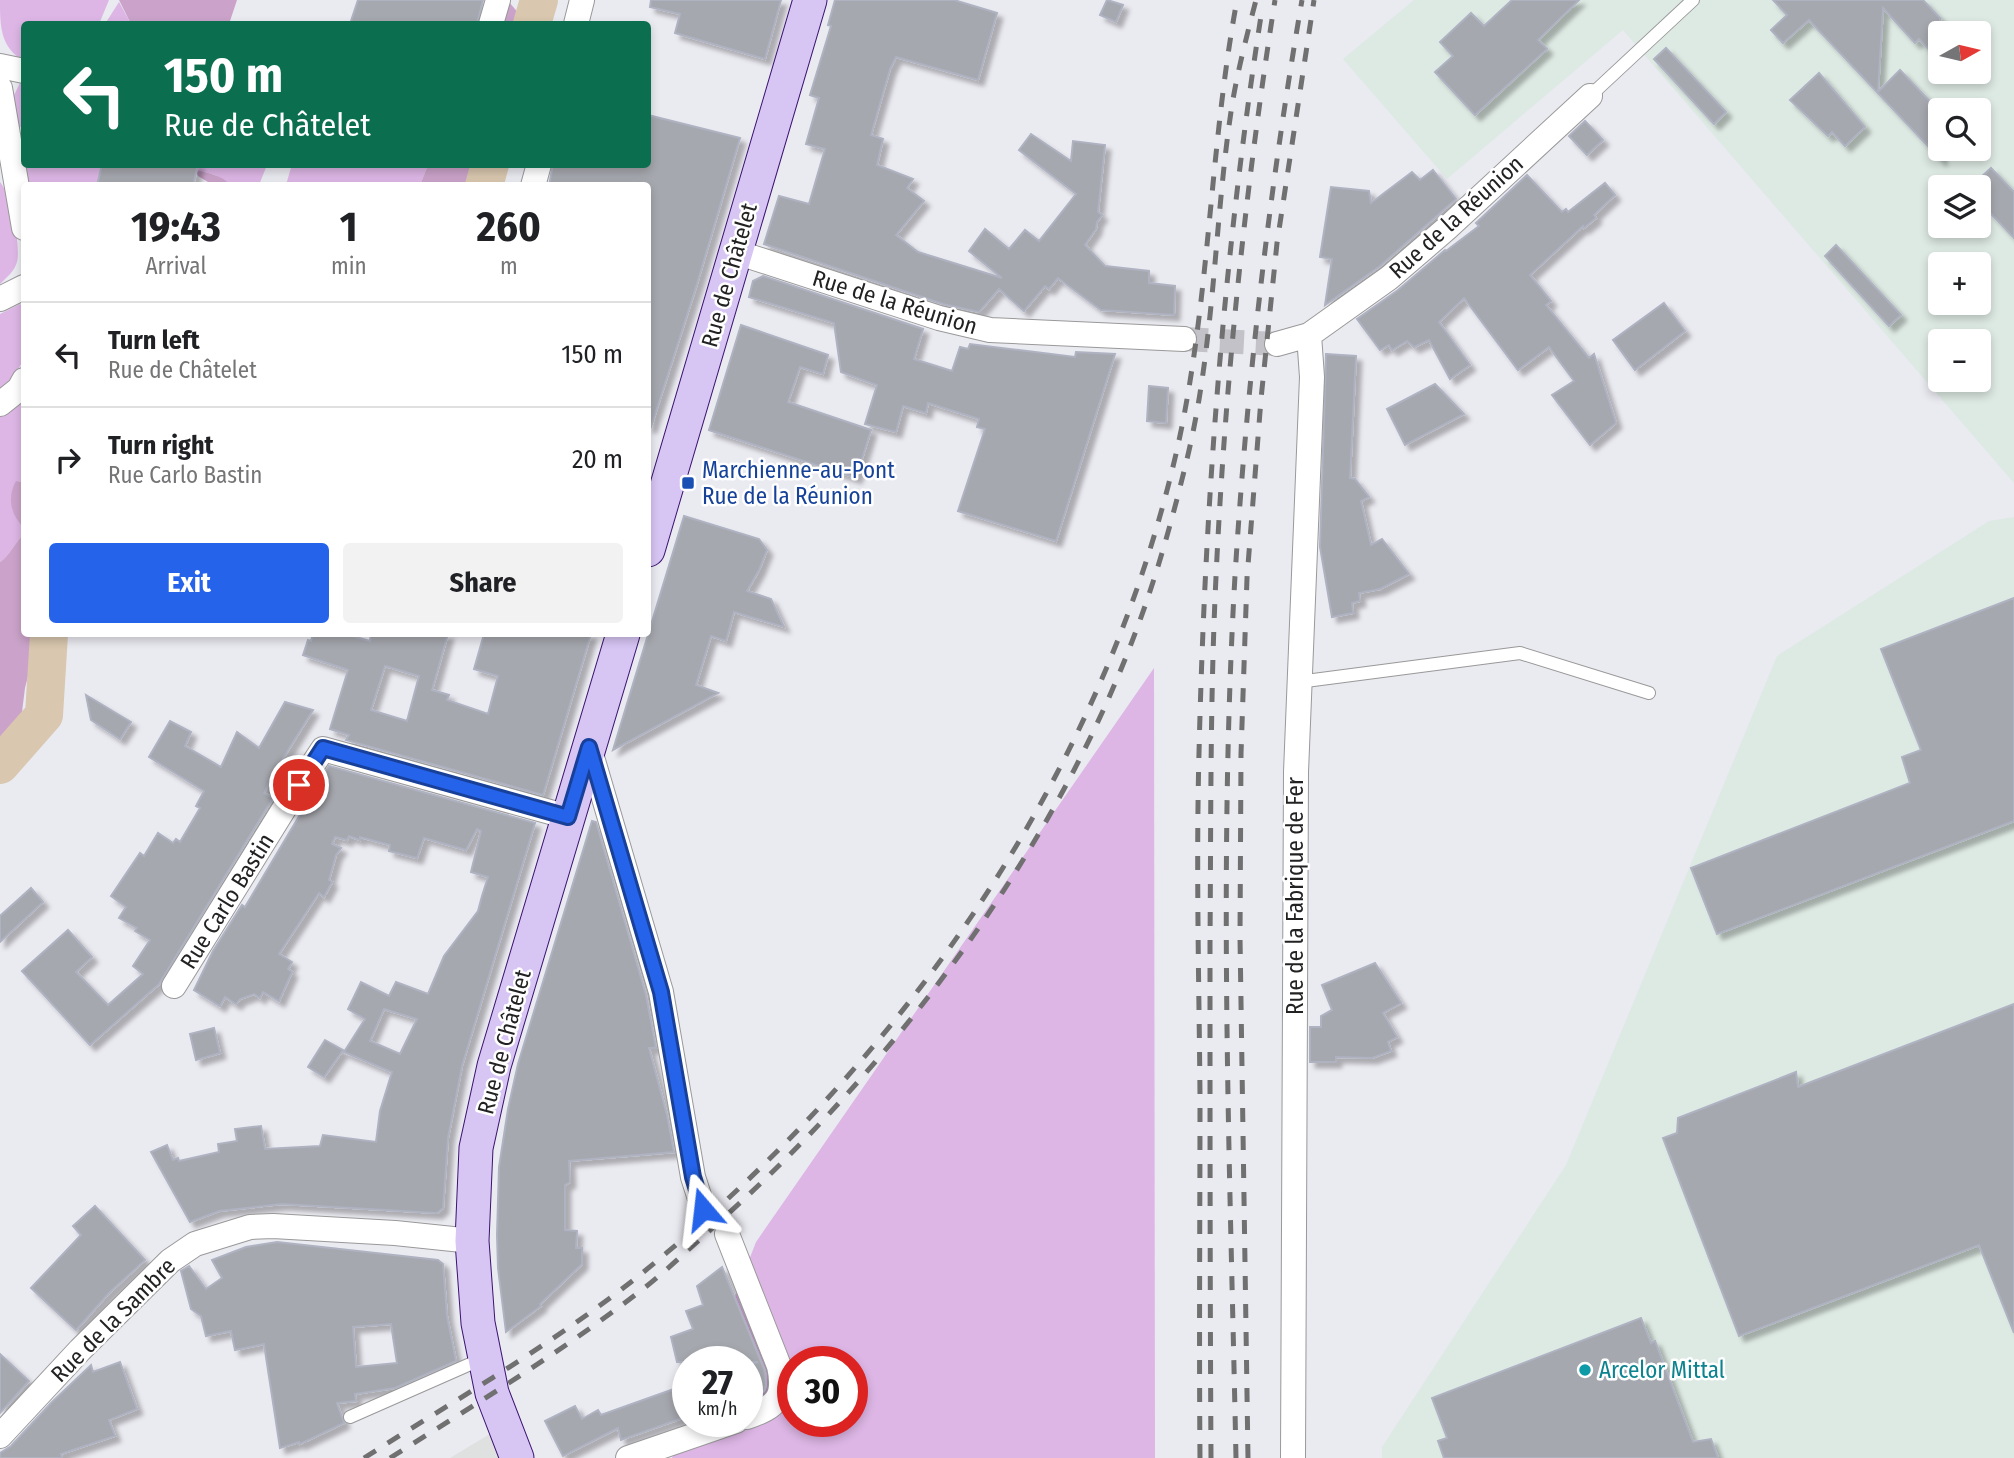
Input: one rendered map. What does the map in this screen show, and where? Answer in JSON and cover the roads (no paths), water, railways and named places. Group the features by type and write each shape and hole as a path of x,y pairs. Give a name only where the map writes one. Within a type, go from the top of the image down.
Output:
{"main road":[{"name":"Rue de Châtelet","path":"651,540 810,0"},
{"name":"Rue de Châtelet","path":"517,1458 492,1393 478,1323 472,1241 476,1148 494,1066 622,637"}],"street":[{"path":"492,21 498,0"},
{"path":"577,21 582,0"},
{"path":"0,66 21,70"},
{"path":"0,88 7,169 21,218"},
{"name":"Rue de la Réunion","path":"1277,344 1309,335 1389,278 1590,96"},
{"name":"Rue de la Réunion","path":"736,252 939,318 990,330 1184,339"},
{"path":"0,299 21,288"},
{"name":"Rue de la Fabrique de Fer","path":"1293,1458 1298,682 1312,377 1309,335"},
{"path":"0,404 21,385"},
{"path":"589,747 661,992 693,1177 703,1209"},
{"name":"Rue Carlo Bastin","path":"174,986 323,748 568,817"},
{"name":"Rue de la Sambre","path":"0,1436 80,1350 170,1261 195,1244 250,1227 394,1233 472,1241"},
{"path":"727,1234 779,1366 782,1381 779,1397 769,1409 763,1411"},
{"path":"628,1458 689,1437"}],"lane":[{"path":"1590,96 1693,0"},
{"path":"1298,682 1520,653 1649,693"},
{"path":"349,1417 485,1358"}],"waterway":[{"path":"533,21 539,0"},
{"path":"485,182 489,168"},
{"path":"0,765 44,715 49,637"}],"tunnel":[{"path":"1184,339 1277,344"},
{"path":"703,1208 727,1234"}],"railway":[{"path":"364,1458 575,1324 641,1274 735,1192 823,1103 904,1008 977,908 1042,802 1097,691 1142,575 1176,454 1196,341 1220,113 1237,0"},
{"path":"390,1458 613,1312 652,1282 777,1168 841,1101 902,1030 959,956 1012,878 1059,798 1101,715 1136,631 1170,524 1196,415 1209,327 1232,105 1256,0"},
{"path":"1211,1458 1211,806 1216,577 1238,288 1254,144 1275,0"},
{"path":"1236,1458 1226,907 1230,686 1240,504 1253,359 1269,215 1302,0"},
{"path":"1248,1458 1240,937 1241,754 1247,578 1277,243 1314,0"},
{"path":"1200,1458 1198,838 1202,660 1211,476 1226,291 1261,16"}],"place":[{"name":"Marchienne-au-Pont Rue de la Réunion","path":"688,483"},
{"name":"Arcelor Mittal","path":"1585,1370"}]}
